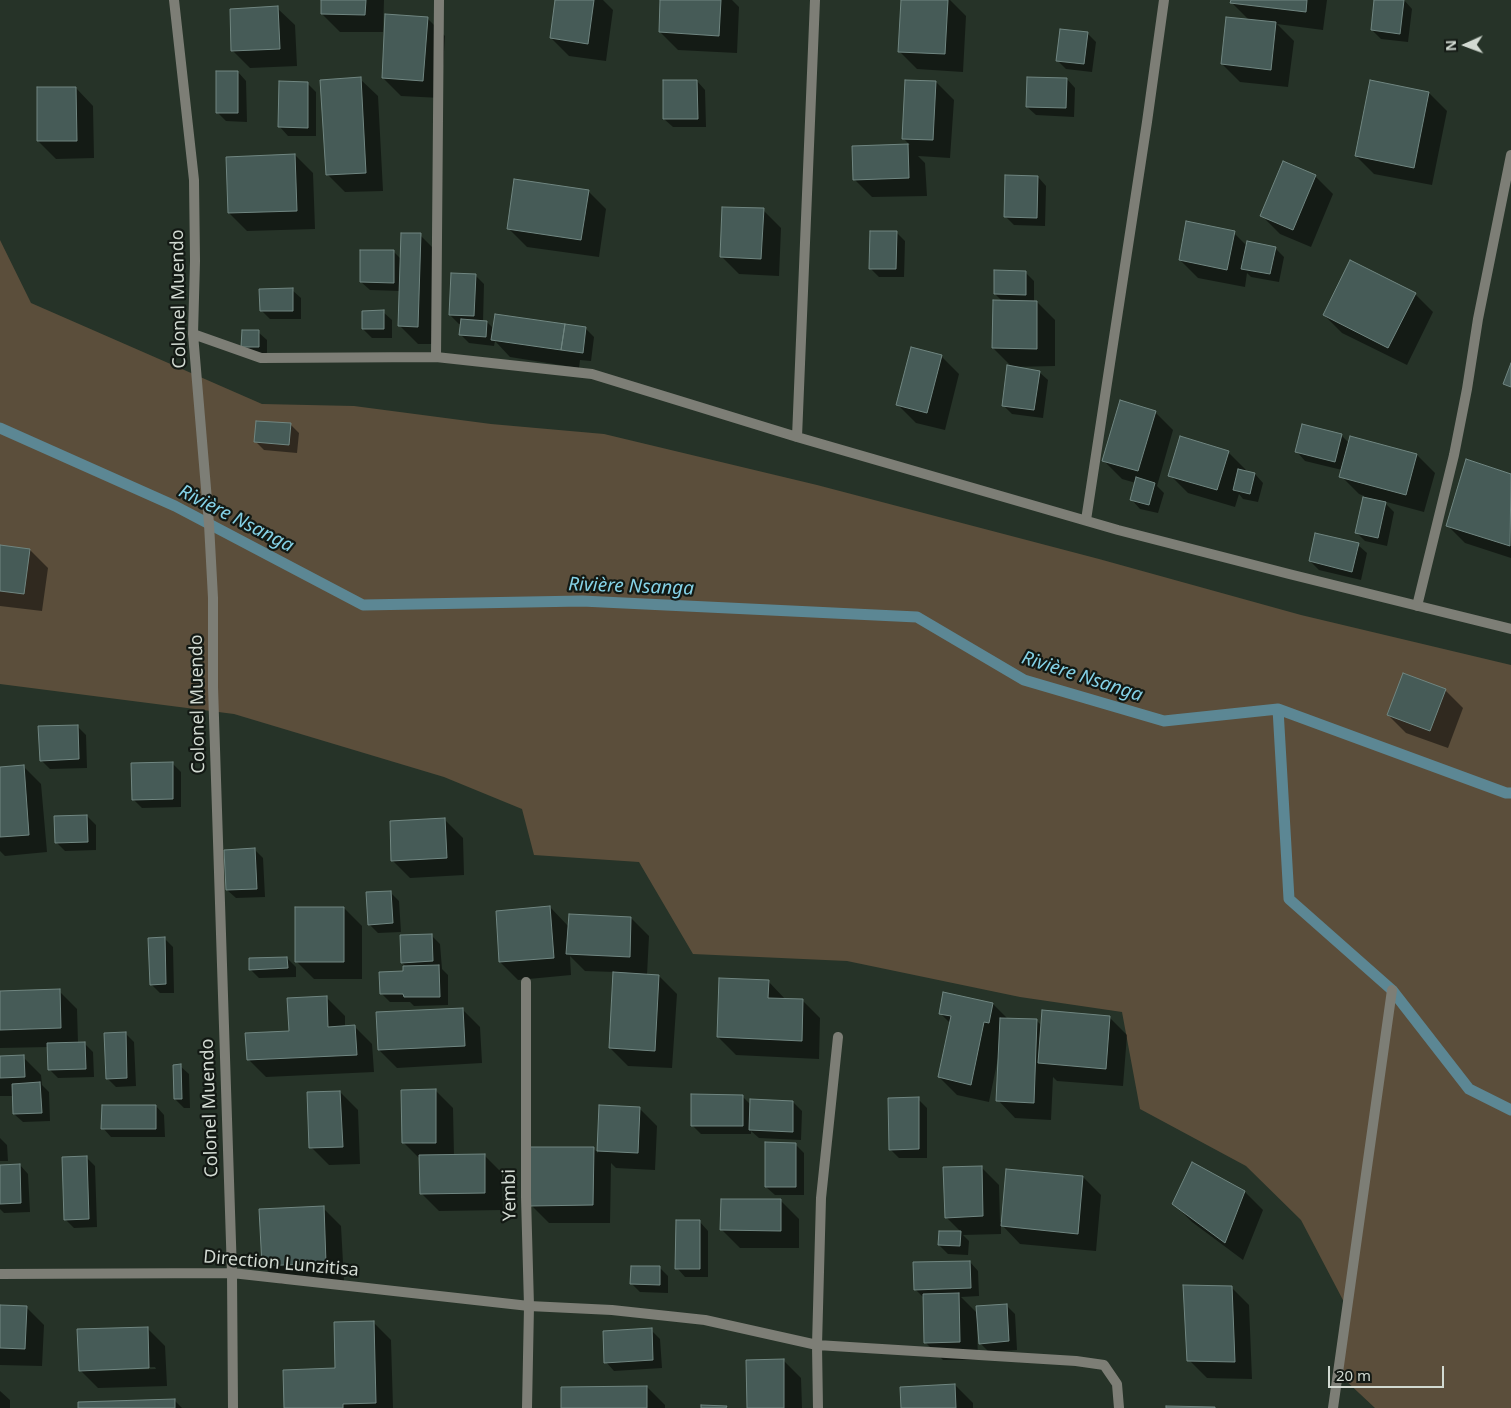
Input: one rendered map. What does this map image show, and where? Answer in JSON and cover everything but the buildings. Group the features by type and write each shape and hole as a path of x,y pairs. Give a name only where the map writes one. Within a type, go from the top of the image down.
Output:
{"street":[{"name":"Colonel Muendo","path":"174,0 194,180 195,261 193,334 209,524 213,598 214,696 232,1273 233,1408"},
{"path":"436,357 439,0"},
{"path":"797,437 815,0"},
{"path":"1086,520 1164,0"},
{"path":"1417,606 1454,454 1478,319 1511,155"},
{"path":"193,334 261,358 436,357 592,374 797,437 1086,520 1289,574 1511,629"},
{"name":"Yembi","path":"526,982 526,1187 529,1306 527,1408"},
{"path":"1333,1408 1392,990"},
{"path":"818,1408 817,1345 821,1198 838,1037"},
{"name":"Direction Lunzitisa","path":"0,1274 232,1273 529,1306 612,1310 705,1320 817,1345 1104,1364 1117,1384 1119,1408"}],"shaded area":[{"path":"0,240 31,303 262,404 354,406 491,424 604,434 817,485 1099,559 1301,615 1511,665 1511,1408 1375,1408 1343,1378 1344,1302 1301,1220 1246,1166 1140,1109 1122,1012 1020,997 847,961 693,954 639,862 534,855 522,809 444,777 234,714 0,684"}],"waterway":[{"name":"Rivière Nsanga","path":"0,428 175,506 363,605 582,601 917,617 1024,680 1164,721 1278,709 1506,793 1511,793"},
{"path":"1278,709 1289,899 1392,990 1469,1089 1511,1110"}]}
